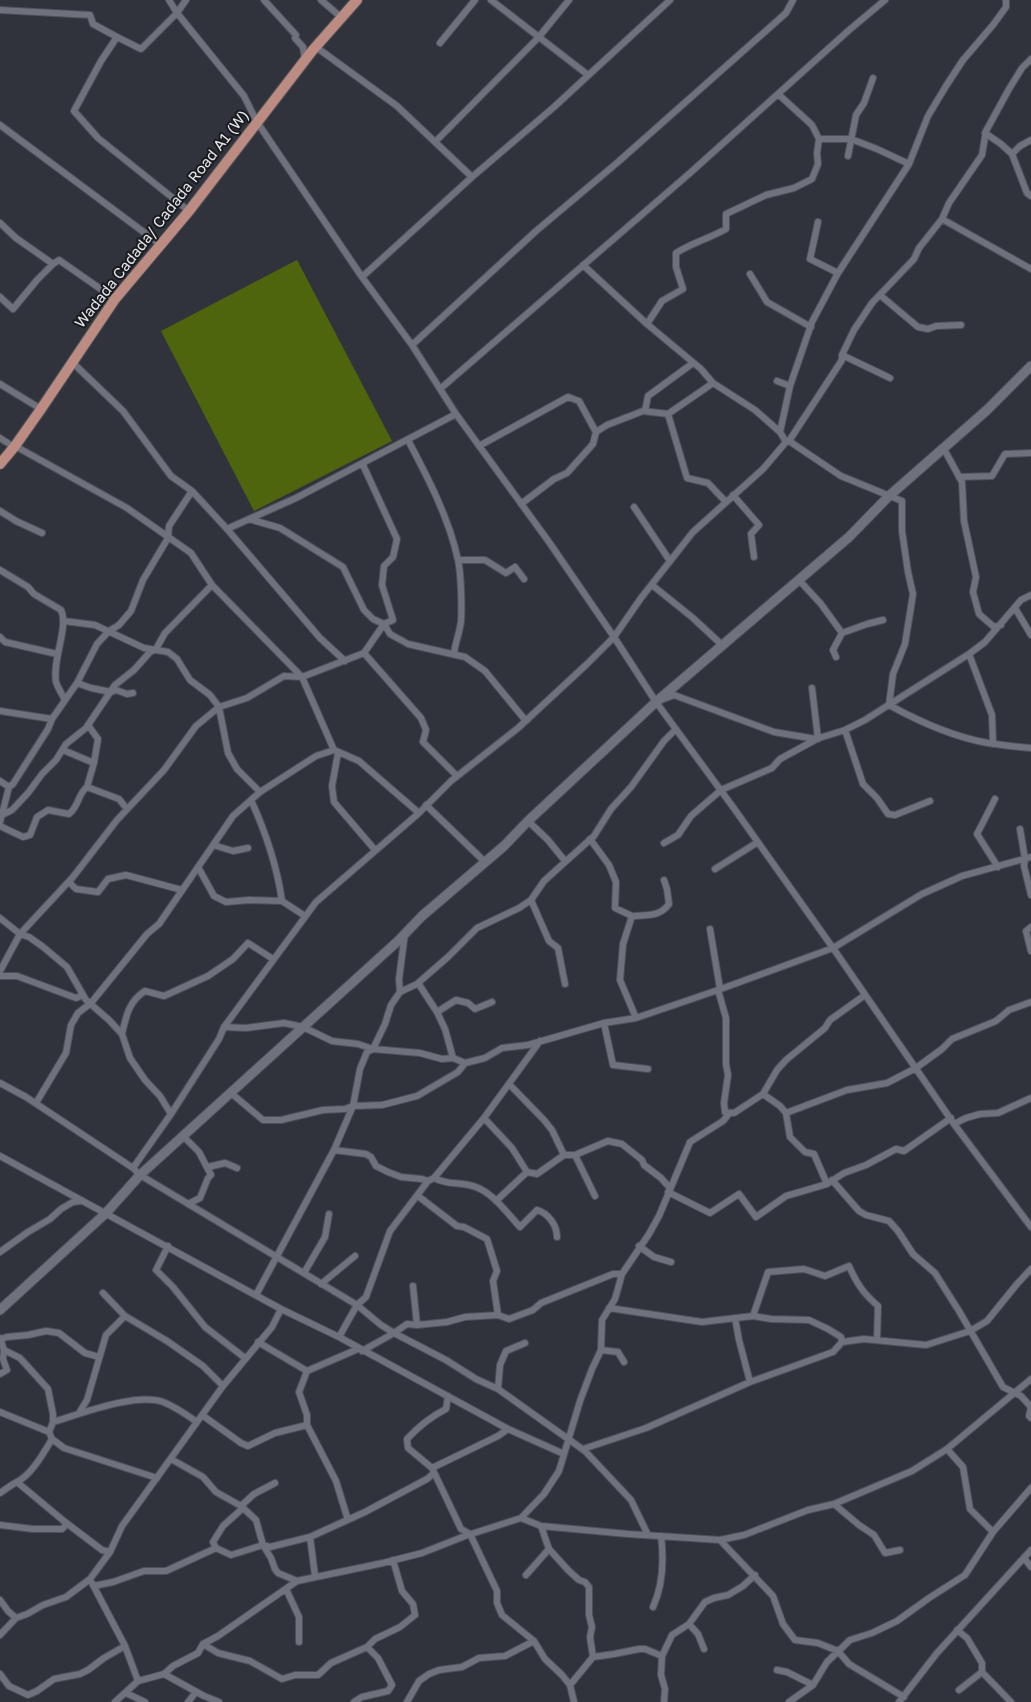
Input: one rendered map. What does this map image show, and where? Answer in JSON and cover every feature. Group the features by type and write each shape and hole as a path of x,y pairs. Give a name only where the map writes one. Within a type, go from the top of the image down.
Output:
{"main road":[{"name":"Wadada Cadada/ Cadada Road A1 (W)","path":"0,464 41,409 115,299 189,211 305,60 357,0"}],"street":[{"path":"169,0 177,13 244,96 257,122 362,277 412,345 456,414 522,504 614,637 656,702 833,948 952,1121 1031,1227"},
{"path":"0,10 90,15 93,24 140,49 177,13 186,0"},
{"path":"264,0 296,35 295,38 303,48 305,60"},
{"path":"322,0 342,18"},
{"path":"440,43 475,0"},
{"path":"490,0 588,75"},
{"path":"435,142 538,38 569,0"},
{"path":"362,277 472,177 554,107 670,0"},
{"path":"412,345 536,231 618,162 786,13 793,0"},
{"path":"440,389 690,173 885,0"},
{"path":"780,432 790,386 811,327 838,273 909,164 928,116 962,60 1006,7 1006,0"},
{"path":"117,37 101,61 74,112 98,138 189,211"},
{"path":"316,47 397,106 472,177"},
{"path":"0,1310 106,1213 137,1172 219,1039 224,1027 316,902 419,813 457,776 526,721 587,664 614,637 693,532 763,470 788,441 842,360 842,355 854,330 872,303 914,259 919,248 942,219 949,204 982,155 986,133 1022,68 1031,59"},
{"path":"848,156 856,115 864,103 873,78"},
{"path":"647,324 662,302 683,289 676,267 676,253 726,229 726,214 766,196 794,188 812,179 818,164 819,139 812,125 778,94"},
{"path":"0,125 161,245"},
{"path":"986,133 1012,154 1027,193 1031,196"},
{"path":"819,139 851,139 909,164"},
{"path":"1012,154 1020,146 1031,140"},
{"path":"942,219 1031,269"},
{"path":"818,222 810,259 838,273"},
{"path":"0,223 16,238 53,264"},
{"path":"0,298 13,309 37,280 59,260 115,299"},
{"path":"583,265 713,383 755,410 788,441 841,476 902,501 902,531 913,594 905,644 893,674 889,705"},
{"path":"750,274 767,302 811,327"},
{"path":"880,295 918,327 928,329 936,326 961,325"},
{"path":"842,355 890,378"},
{"path":"72,362 123,411 171,476 192,491 320,638 345,661"},
{"path":"645,411 648,396 693,363"},
{"path":"137,1172 183,1136 422,916 504,846 656,702 849,537 890,496 987,410 1031,366"},
{"path":"777,381 790,386"},
{"path":"522,504 554,479 567,473 593,444 596,432 607,425 645,411 668,414 713,383"},
{"path":"0,384 41,409"},
{"path":"479,446 568,397 578,401 596,432"},
{"path":"227,529 296,498 362,465 456,414"},
{"path":"668,414 687,478 708,482 726,502"},
{"path":"0,438 127,508 191,553 212,585 302,677 336,751 332,786 334,802 375,850"},
{"path":"408,440 449,528 458,560 461,622 455,641 454,654"},
{"path":"944,449 962,482 964,521 976,577 973,592 979,614 994,627 1001,625"},
{"path":"959,477 992,476 1005,454 1031,452"},
{"path":"0,971 20,934 69,882 127,809 164,770 196,726 218,707 248,698 284,676 302,677 364,653 384,624 393,620 382,585 384,566 393,557 397,539 362,465"},
{"path":"1,818 9,787 13,784 48,729 52,719 77,682 97,644 131,610 143,580 168,538 169,526 192,491"},
{"path":"733,495 760,525 751,534 754,557"},
{"path":"634,507 670,561"},
{"path":"0,511 42,533"},
{"path":"249,519 280,528 343,567 364,610 373,619 384,624 390,634 408,644 465,657 485,671 526,721"},
{"path":"458,560 485,560 506,573 515,567 524,579"},
{"path":"0,570 28,587 34,594 59,608 63,614 64,621 56,654 56,682 65,700"},
{"path":"799,580 821,604 842,633"},
{"path":"1,818 28,794 66,744 88,725 115,685 134,670 150,652 156,649 165,633 212,585"},
{"path":"652,585 693,618 722,645"},
{"path":"664,843 678,835 691,816 721,790 772,768 780,759 817,739 845,730 889,705 969,654 985,642 1021,600 1031,596"},
{"path":"1014,608 1031,635"},
{"path":"836,657 833,650 842,633 883,620"},
{"path":"64,621 96,625 144,648 168,652 177,659 190,680 210,695 218,707 228,753 237,769 260,792"},
{"path":"0,637 5,642 56,654"},
{"path":"364,653 421,718 426,730 423,742 457,776"},
{"path":"969,654 992,715 993,744"},
{"path":"77,682 91,688 111,692 116,690 127,694 133,693"},
{"path":"812,688 817,739"},
{"path":"656,702 674,695 774,732 817,739"},
{"path":"889,705 918,721 949,733 993,744 1031,748"},
{"path":"0,711 52,719"},
{"path":"0,826 23,837 30,835 37,817 48,810 69,814 76,808 82,791 87,787 94,764 98,739 88,725"},
{"path":"256,1295 334,1150 353,1106 360,1068 367,1052 373,1049 385,1024 391,1005 400,992 418,983 477,928 520,908 531,900 544,882 594,836 611,809 631,787 664,741 676,729"},
{"path":"845,730 863,784 877,798 888,814 895,815 930,801"},
{"path":"62,750 94,764"},
{"path":"36,1104 66,1053 71,1025 78,1013 91,1003 147,934 159,924 233,816 260,792 316,756 336,751 359,760 419,813"},
{"path":"0,781 9,787"},
{"path":"87,787 119,799 127,809"},
{"path":"995,799 977,834 998,867"},
{"path":"251,800 265,831 278,875 282,901"},
{"path":"426,805 486,862"},
{"path":"528,822 548,840 565,861"},
{"path":"1020,829 1028,858 1024,866 1031,895"},
{"path":"590,839 609,865 616,882 615,908 632,916 664,911 669,904 664,880"},
{"path":"715,869 758,842"},
{"path":"213,845 233,851 248,848"},
{"path":"224,1027 246,1028 284,1023 303,1027 332,1041 358,1044 373,1049 453,1058 465,1063 486,1058 502,1048 528,1045 604,1023 636,1018 719,990 833,948 922,894 962,876 1028,858"},
{"path":"198,867 214,896 226,902 248,900 282,901 305,916"},
{"path":"69,882 76,889 98,892 108,879 126,875 182,890"},
{"path":"531,900 549,941 558,948 566,984"},
{"path":"632,916 623,944 620,980 636,1018"},
{"path":"0,918 20,934 29,937 42,946 67,967 83,995 122,1034 130,1058 145,1080 160,1096 171,1114"},
{"path":"1031,927 1026,932 1031,951"},
{"path":"115,1702 123,1697 138,1681 164,1674 173,1666 198,1653 203,1644 218,1636 297,1581 422,1553 470,1534 521,1518 547,1489 559,1471 583,1393 601,1350 602,1320 615,1298 622,1274 659,1216 690,1142 723,1121 728,1115 725,1112 724,1103 728,1075 725,1058 726,1018 719,990 710,929"},
{"path":"400,992 405,933"},
{"path":"122,1034 127,1012 136,997 145,991 164,996 208,976 233,959 248,944 273,959"},
{"path":"0,976 17,976 76,998 83,995"},
{"path":"418,983 437,1012 445,1029 453,1058"},
{"path":"725,1112 734,1113 763,1094 777,1070 786,1060 825,1028 830,1020 865,995"},
{"path":"437,1012 456,1000 468,1003 475,1009 492,1002"},
{"path":"786,1113 847,1090 888,1083 916,1068 952,1040 996,1021 1010,1010 1031,1002"},
{"path":"604,1023 613,1065 648,1069"},
{"path":"339,1337 357,1305 366,1296 390,1231 484,1118 540,1040"},
{"path":"231,1093 263,1120 282,1120 353,1106 382,1105 417,1096 458,1072 465,1063"},
{"path":"0,1083 36,1104 188,1204 357,1305 381,1325 498,1390 582,1449 631,1500 648,1535"},
{"path":"509,1084 552,1130 564,1155"},
{"path":"763,1094 780,1106 786,1113 790,1137 805,1152 814,1154 830,1182 859,1211 866,1215 889,1221 913,1254 935,1273 1003,1387 1021,1396 1031,1407 1028,1416 1031,1418"},
{"path":"484,1118 512,1148 527,1172 537,1174 564,1155 575,1155 608,1141 622,1144 661,1178 669,1190 710,1212 739,1194 756,1216 786,1196 830,1182 844,1173 866,1165 896,1149 904,1151 952,1121 980,1114 998,1113 1031,1098"},
{"path":"183,1136 198,1152 211,1175 200,1198 188,1204"},
{"path":"334,1150 366,1154 371,1157 376,1166 401,1177 469,1185 482,1189 520,1227 537,1210 543,1212 552,1221 557,1230 557,1237"},
{"path":"575,1155 595,1196"},
{"path":"0,1156 281,1309 339,1337 508,1429 564,1454"},
{"path":"208,1167 225,1163 237,1168"},
{"path":"496,1201 527,1172"},
{"path":"418,1196 458,1226 464,1227 487,1239 497,1271 494,1282 498,1315"},
{"path":"0,1252 50,1219 61,1209 73,1202 81,1201"},
{"path":"304,1273 325,1236 328,1214"},
{"path":"168,1246 156,1270 173,1287 205,1327 245,1358"},
{"path":"639,1246 654,1257 671,1262"},
{"path":"321,1284 355,1256"},
{"path":"753,1316 768,1272 804,1269 825,1276 849,1266 864,1295 878,1306 877,1340"},
{"path":"582,1449 646,1428 750,1382 833,1352 842,1342 864,1339 926,1345 970,1331 987,1321 1031,1269"},
{"path":"306,1371 360,1350 394,1333 407,1324 417,1325 447,1322 464,1317 498,1315 508,1319 533,1310 541,1303 613,1274 622,1274"},
{"path":"413,1286 417,1325"},
{"path":"102,1293 125,1316 202,1366 223,1386"},
{"path":"609,1308 702,1322 753,1316 770,1319 808,1320 828,1329 841,1338 842,1342"},
{"path":"0,1635 16,1618 43,1605 66,1597 90,1579 110,1552 122,1526 223,1386 272,1327 281,1309"},
{"path":"80,1413 87,1400 98,1357 106,1335 125,1316"},
{"path":"735,1318 750,1382"},
{"path":"0,1374 7,1370 3,1359 4,1350 1,1338 6,1337 46,1331 59,1333 85,1353 98,1357"},
{"path":"258,1342 306,1371"},
{"path":"498,1390 500,1366 506,1351 525,1343"},
{"path":"4,1350 20,1358 48,1389 53,1422 49,1432"},
{"path":"601,1350 618,1352 624,1362"},
{"path":"306,1371 299,1392 307,1415 308,1425 336,1481 348,1520"},
{"path":"521,1518 541,1526 661,1536 720,1540 744,1535 808,1510 834,1504 912,1471 947,1449 1031,1379"},
{"path":"448,1396 446,1409 418,1426 407,1439 408,1448 433,1471 461,1529 470,1534 497,1591 497,1603 502,1615 534,1641 545,1659 570,1685 574,1702"},
{"path":"53,1422 126,1401 148,1399 163,1402 197,1422"},
{"path":"0,1412 49,1432 52,1439 64,1448 157,1478"},
{"path":"202,1415 248,1446 275,1433 308,1425"},
{"path":"276,1483 254,1494 223,1526 213,1542 216,1548 231,1555 263,1545 270,1548 310,1537 348,1520 427,1479 433,1471 508,1429"},
{"path":"0,1493 33,1468 52,1439"},
{"path":"947,1449 962,1467 970,1509 993,1532"},
{"path":"171,1459 203,1477 216,1492 242,1507 256,1520 263,1545 278,1573 297,1581"},
{"path":"17,1482 67,1524 102,1550 110,1552"},
{"path":"789,1702 812,1685 827,1662 850,1640 872,1633 897,1621 965,1575 993,1532 1031,1488"},
{"path":"834,1504 874,1535 885,1553 900,1550"},
{"path":"0,1525 62,1530 67,1524"},
{"path":"541,1526 549,1549 568,1570 579,1580 585,1582 589,1588 589,1615 592,1627 590,1637 593,1657"},
{"path":"653,1607 659,1592 661,1578 663,1556 661,1536"},
{"path":"310,1537 315,1576"},
{"path":"720,1540 774,1596 783,1624 795,1640 818,1643 838,1651 849,1664 902,1700 909,1687 958,1630 1031,1550"},
{"path":"94,1586 113,1582 144,1571 166,1571 216,1548"},
{"path":"526,1575 549,1549"},
{"path":"1024,1558 1031,1566"},
{"path":"203,1644 218,1653 250,1661 282,1679 295,1675 318,1675 331,1663 367,1647 374,1639 400,1627 415,1615 413,1604 402,1591 393,1560"},
{"path":"664,1702 665,1689 661,1675 662,1656 672,1636 689,1624 705,1602 728,1595 755,1576"},
{"path":"90,1579 124,1646 138,1681"},
{"path":"286,1589 299,1617 299,1642"},
{"path":"0,1600 16,1618"},
{"path":"689,1624 698,1634 704,1649"},
{"path":"958,1630 967,1638 982,1663 982,1672 1011,1702"},
{"path":"407,1702 419,1681 429,1674 440,1670 462,1667 480,1658 505,1656 534,1641"},
{"path":"0,1674 9,1686 28,1695 54,1679 80,1674 88,1670 124,1646"},
{"path":"354,1702 388,1691 392,1686 378,1658 367,1647"},
{"path":"570,1685 593,1657 639,1649 645,1649 662,1656"},
{"path":"777,1670 788,1672 812,1685"},
{"path":"959,1690 982,1672"},
{"path":"164,1674 196,1692 219,1702"},
{"path":"188,1702 196,1692"},
{"path":"123,1697 145,1702"}],"green space":[{"path":"297,260 392,441 254,511 161,331"}]}
